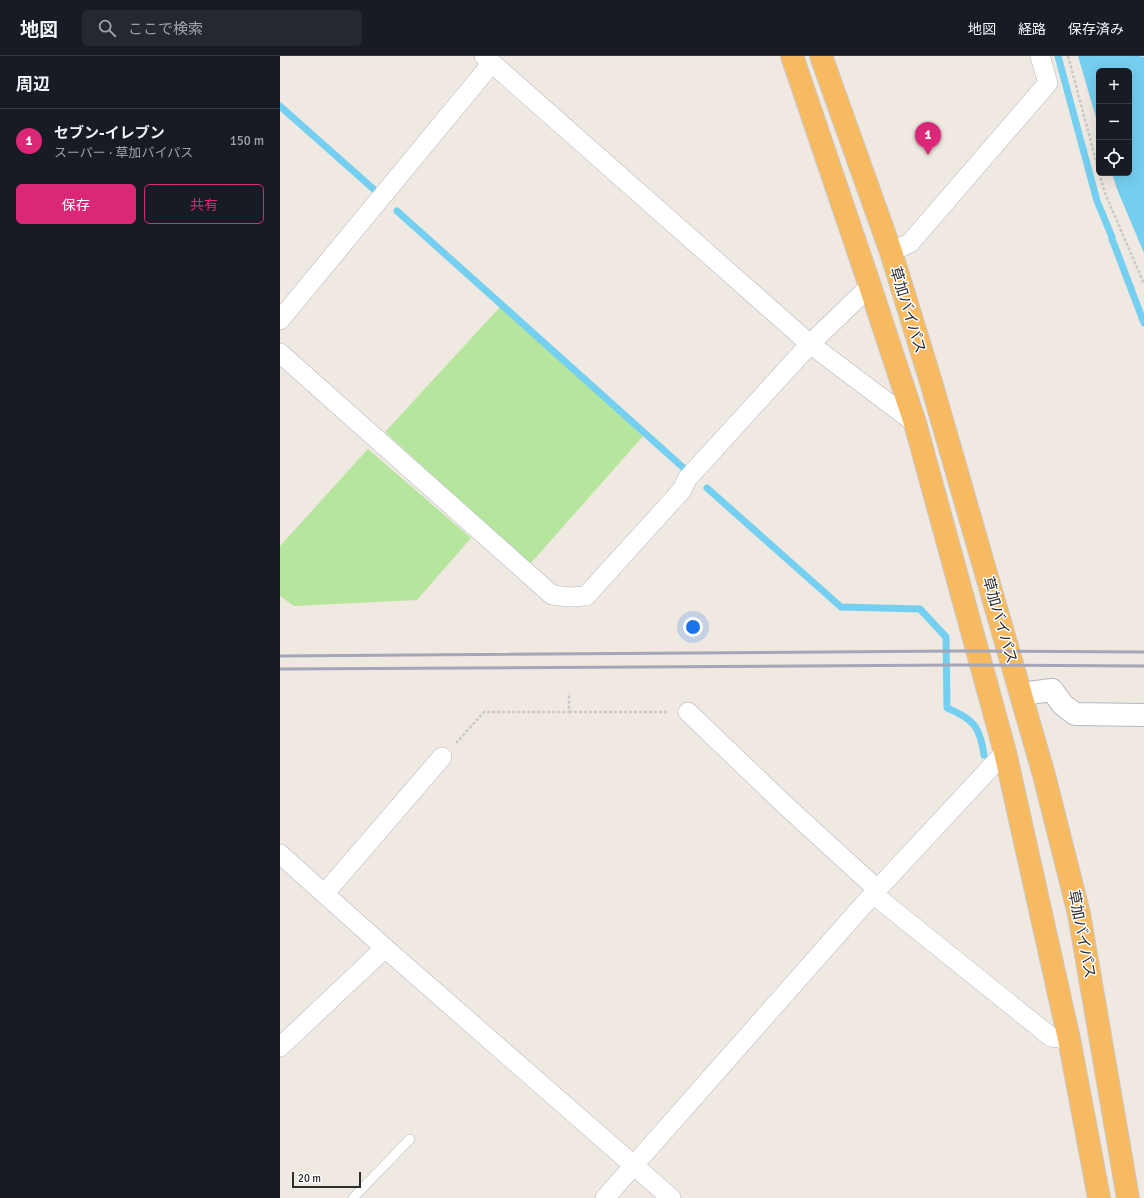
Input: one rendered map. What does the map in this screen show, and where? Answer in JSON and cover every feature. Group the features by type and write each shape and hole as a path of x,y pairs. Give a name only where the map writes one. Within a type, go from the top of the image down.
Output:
{"highway":[{"name":"草加バイパス","path":"792,56 915,423 1004,752 1069,1039 1099,1198"},
{"name":"草加バイパス","path":"821,56 891,252 931,382 1044,775 1080,914 1128,1198"}],"street":[{"path":"891,252 910,242 1048,83 1040,56"},
{"path":"280,320 488,60 810,344 915,423"},
{"path":"280,353 552,595 569,597 586,596 682,490 687,479 810,344 870,286"},
{"path":"1021,694 1052,690 1063,705 1075,714 1144,715"},
{"path":"688,712 875,892 1051,1037 1069,1039"},
{"path":"605,1198 875,892 1004,752"},
{"path":"325,893 442,757"},
{"path":"280,854 671,1198"},
{"path":"280,1047 386,948"}],"lane":[{"path":"353,1198 410,1139"}],"path":[{"path":"1068,56 1096,161"},
{"path":"1100,176 1105,193 1144,284"},
{"path":"569,693 569,712"},
{"path":"442,757 484,712 688,712"}],"green space":[{"path":"500,307 645,434 530,564 385,432"},
{"path":"368,449 471,538 417,600 294,606 280,596 280,546"}],"water":[{"path":"1078,56 1144,57 1144,253 1113,176 1132,176 1132,68 1096,68 1096,118"}],"waterway":[{"path":"1058,56 1097,201 1144,323"},
{"path":"280,106 378,193"},
{"path":"397,211 687,471"},
{"path":"707,488 841,607 920,609 946,637 947,708 964,716 974,725 978,731 984,755"}],"railway":[{"path":"280,656 954,651 1144,652"},
{"path":"280,669 958,665 1144,666"}],"place":[{"name":"セブン-イレブン","path":"928,155"}]}
